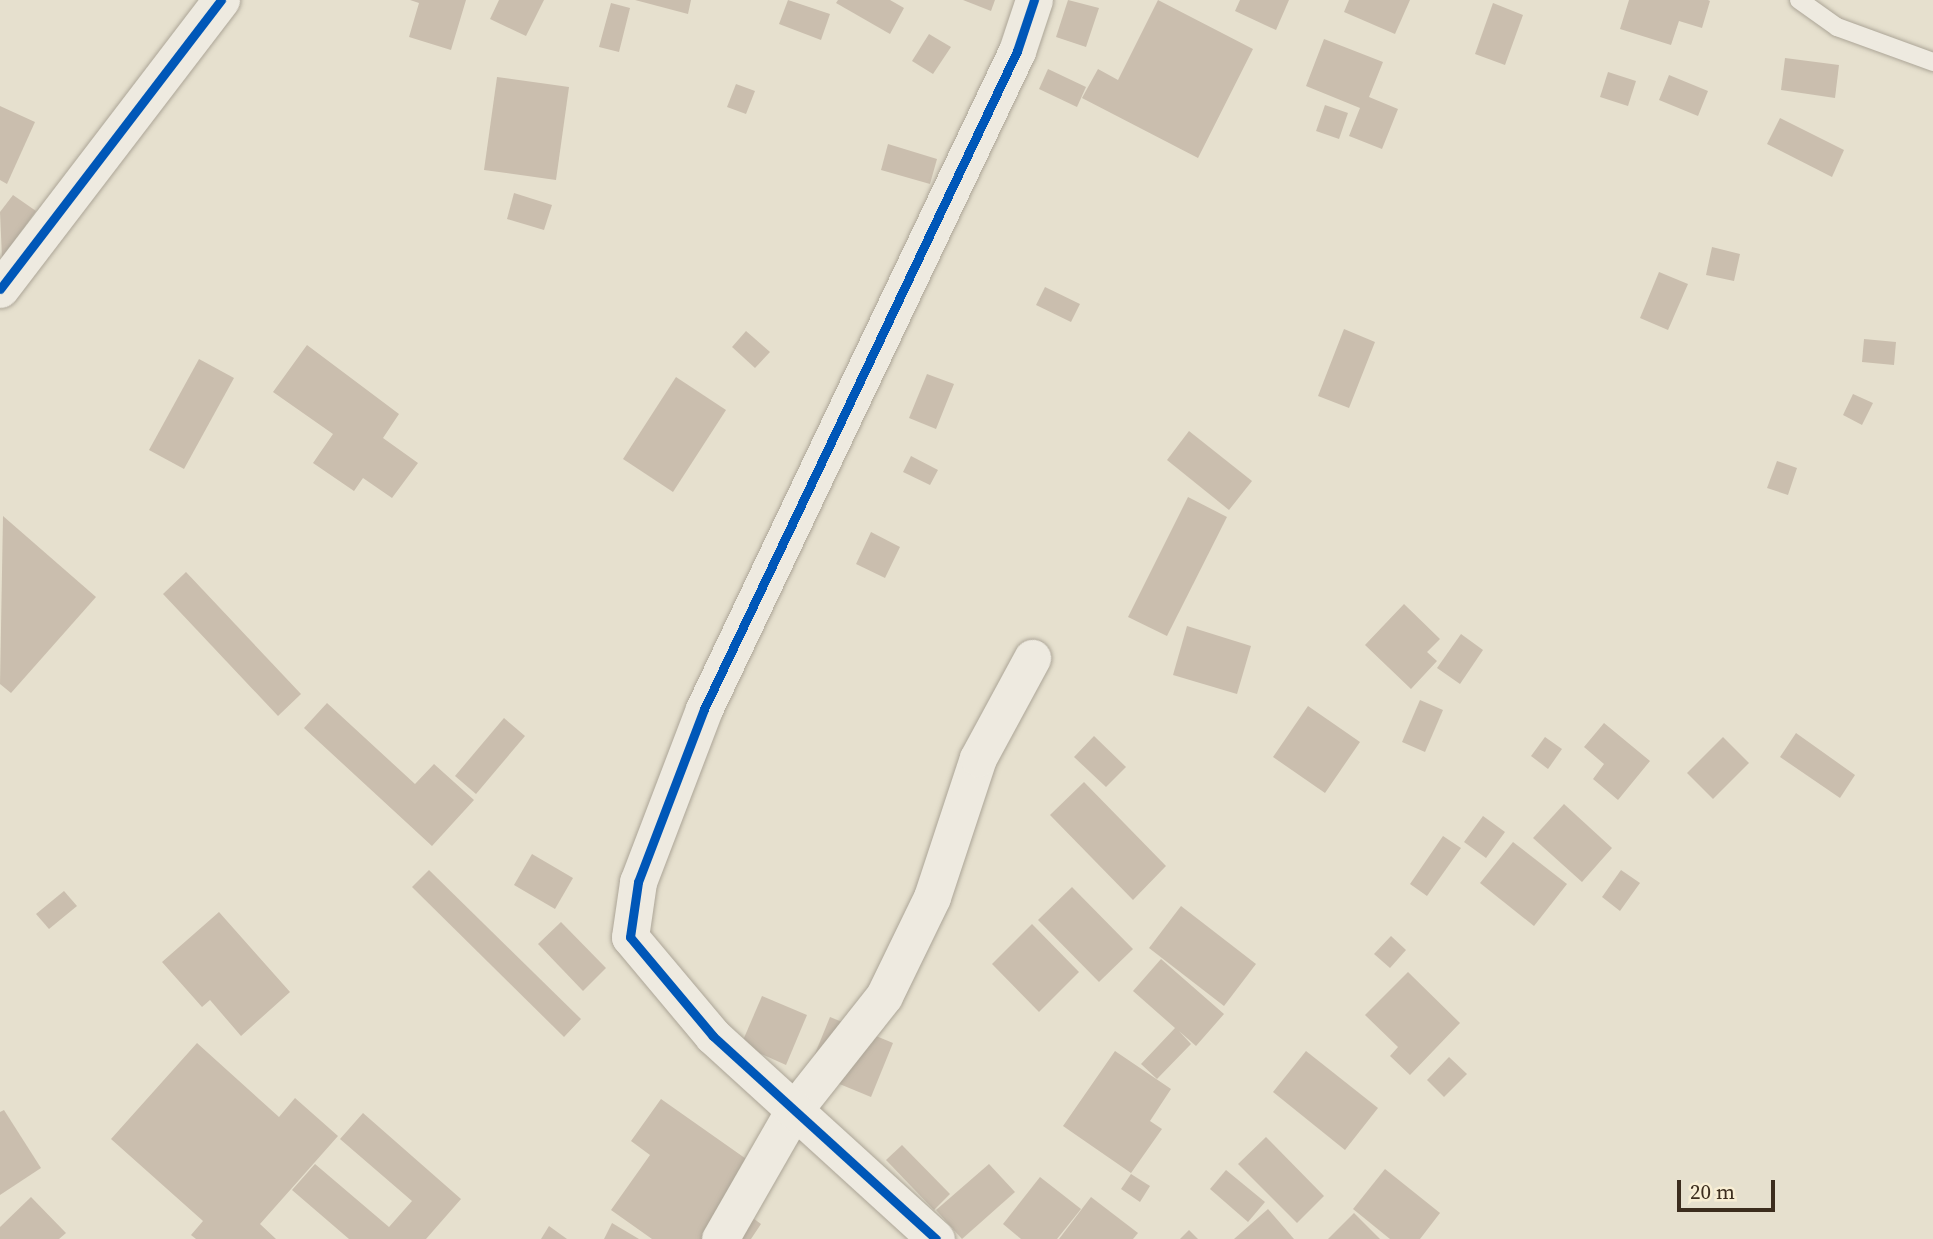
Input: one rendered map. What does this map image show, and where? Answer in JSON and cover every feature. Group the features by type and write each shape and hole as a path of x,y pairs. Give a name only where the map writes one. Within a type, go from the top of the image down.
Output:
{"street":[{"path":"0,289 221,0"},
{"path":"936,1239 713,1037 630,937 638,882 704,709 1011,64 1034,0"},
{"path":"720,1239 794,1110 884,996 932,897 978,758 1032,658"}],"lane":[{"path":"1799,0 1836,27 1933,62"}],"building":[{"path":"410,0 466,0 451,50 409,37 419,3"},
{"path":"499,0 544,0 526,36 490,19"},
{"path":"635,0 691,0 688,14"},
{"path":"788,0 830,14 821,40 779,24"},
{"path":"838,0 890,0 904,8 890,34 836,3"},
{"path":"963,0 995,0 991,11"},
{"path":"1068,0 1099,8 1086,47 1056,37"},
{"path":"1158,0 1253,49 1198,158 1082,98 1098,69 1118,80"},
{"path":"1240,0 1289,0 1276,30 1235,11"},
{"path":"1349,0 1410,0 1395,34 1344,12"},
{"path":"1629,0 1710,1 1702,28 1679,21 1671,45 1620,29"},
{"path":"611,3 630,8 619,52 599,47"},
{"path":"1493,3 1523,15 1505,65 1475,54"},
{"path":"929,34 951,47 933,74 912,61"},
{"path":"1324,39 1383,62 1369,97 1398,109 1382,149 1349,136 1360,108 1306,86"},
{"path":"1785,58 1839,65 1835,98 1781,90"},
{"path":"1048,69 1086,87 1077,107 1039,89"},
{"path":"1608,72 1636,81 1628,106 1600,97"},
{"path":"1669,75 1708,91 1698,116 1659,100"},
{"path":"497,77 569,87 556,180 484,170"},
{"path":"736,84 755,91 746,114 727,107"},
{"path":"1325,105 1348,113 1339,139 1316,131"},
{"path":"0,106 35,122 7,184 0,180"},
{"path":"1780,118 1844,150 1832,177 1767,144"},
{"path":"888,144 937,159 930,184 881,170"},
{"path":"514,193 552,205 544,230 507,219"},
{"path":"13,195 36,211 2,258 0,212"},
{"path":"1712,247 1740,254 1734,281 1706,275"},
{"path":"1659,272 1688,284 1668,330 1640,318"},
{"path":"1045,287 1080,304 1071,322 1036,305"},
{"path":"1344,329 1375,342 1349,408 1318,396"},
{"path":"746,331 770,352 755,368 732,347"},
{"path":"1864,339 1896,342 1894,365 1862,362"},
{"path":"307,345 399,414 383,438 418,463 392,498 363,478 354,491 313,463 333,434 273,392"},
{"path":"199,359 234,378 184,469 149,450"},
{"path":"927,374 954,384 936,429 909,418"},
{"path":"676,377 726,410 673,492 623,459"},
{"path":"1853,394 1873,403 1862,425 1843,415"},
{"path":"1189,431 1252,481 1229,510 1167,460"},
{"path":"911,456 938,470 930,485 903,472"},
{"path":"1777,461 1797,468 1788,495 1767,488"},
{"path":"1188,497 1227,517 1167,636 1128,617"},
{"path":"3,516 96,597 11,693 0,684"},
{"path":"871,532 900,547 885,578 856,564"},
{"path":"186,572 301,694 278,716 163,594"},
{"path":"1404,604 1440,639 1427,652 1437,661 1411,689 1365,645"},
{"path":"1187,626 1251,646 1237,694 1173,675"},
{"path":"1461,634 1483,650 1460,684 1437,668"},
{"path":"1420,700 1443,710 1425,752 1402,742"},
{"path":"327,703 415,784 434,764 474,800 432,846 304,728"},
{"path":"1308,706 1360,742 1325,793 1273,757"},
{"path":"504,718 525,736 476,794 455,776"},
{"path":"1604,723 1650,761 1618,800 1593,779 1604,764 1584,747"},
{"path":"1796,733 1855,775 1840,798 1780,757"},
{"path":"1094,736 1126,767 1106,787 1074,757"},
{"path":"1545,737 1562,749 1548,769 1531,756"},
{"path":"1723,737 1749,763 1713,799 1687,773"},
{"path":"1084,782 1166,866 1133,900 1050,815"},
{"path":"1564,804 1612,848 1582,882 1533,838"},
{"path":"1483,816 1505,832 1486,858 1464,842"},
{"path":"1443,836 1461,848 1427,896 1410,884"},
{"path":"1513,842 1567,884 1534,926 1480,883"},
{"path":"532,854 573,878 555,909 514,885"},
{"path":"429,870 581,1019 564,1037 412,887"},
{"path":"1621,870 1640,883 1620,911 1602,897"},
{"path":"1072,887 1133,949 1099,982 1038,920"},
{"path":"64,891 77,906 49,929 36,914"},
{"path":"1181,906 1256,964 1224,1006 1149,948"},
{"path":"219,912 290,992 241,1036 210,1000 202,1007 162,962"},
{"path":"561,922 606,968 583,991 538,944"},
{"path":"1032,924 1079,972 1039,1012 992,964"},
{"path":"1391,936 1406,950 1390,968 1374,954"},
{"path":"1161,959 1224,1014 1196,1046 1179,1031 1191,1044 1157,1079 1141,1064 1175,1028 1133,991"},
{"path":"1408,972 1460,1023 1410,1075 1390,1056 1398,1047 1365,1015"},
{"path":"762,996 807,1015 786,1065 741,1045"},
{"path":"830,1017 893,1043 871,1097 808,1071"},
{"path":"197,1043 279,1117 295,1098 338,1136 260,1224 276,1239 196,1239 191,1235 203,1221 111,1139"},
{"path":"1115,1051 1171,1089 1150,1121 1162,1129 1131,1173 1063,1126"},
{"path":"1306,1051 1378,1108 1345,1150 1273,1092"},
{"path":"1449,1057 1467,1074 1444,1097 1427,1080"},
{"path":"661,1099 772,1177 746,1213 761,1224 751,1239 652,1239 611,1210 650,1155 631,1141"},
{"path":"4,1110 41,1168 0,1195 0,1112"},
{"path":"363,1113 461,1199 426,1239 349,1239 292,1190 315,1164 389,1227 412,1201 340,1139"},
{"path":"1266,1137 1324,1196 1297,1223 1238,1164"},
{"path":"902,1145 950,1194 934,1210 886,1160"},
{"path":"989,1164 1015,1192 962,1239 936,1210"},
{"path":"1385,1169 1440,1213 1420,1239 1390,1239 1353,1209"},
{"path":"1226,1170 1265,1202 1248,1222 1210,1189"},
{"path":"1131,1174 1150,1186 1140,1202 1121,1189"},
{"path":"1040,1177 1081,1209 1057,1239 1021,1239 1003,1224"},
{"path":"31,1197 66,1233 59,1239 0,1239 0,1227"},
{"path":"1091,1197 1138,1233 1133,1239 1059,1239"},
{"path":"1268,1209 1294,1239 1234,1239"},
{"path":"1354,1213 1380,1239 1328,1239"},
{"path":"612,1223 639,1239 604,1239"},
{"path":"549,1226 567,1239 541,1239"},
{"path":"1189,1230 1198,1239 1180,1239"}],"cycle path":[{"path":"0,289 221,0"},
{"path":"936,1239 713,1036 630,937 638,882 704,709 1017,51 1034,0"}]}
